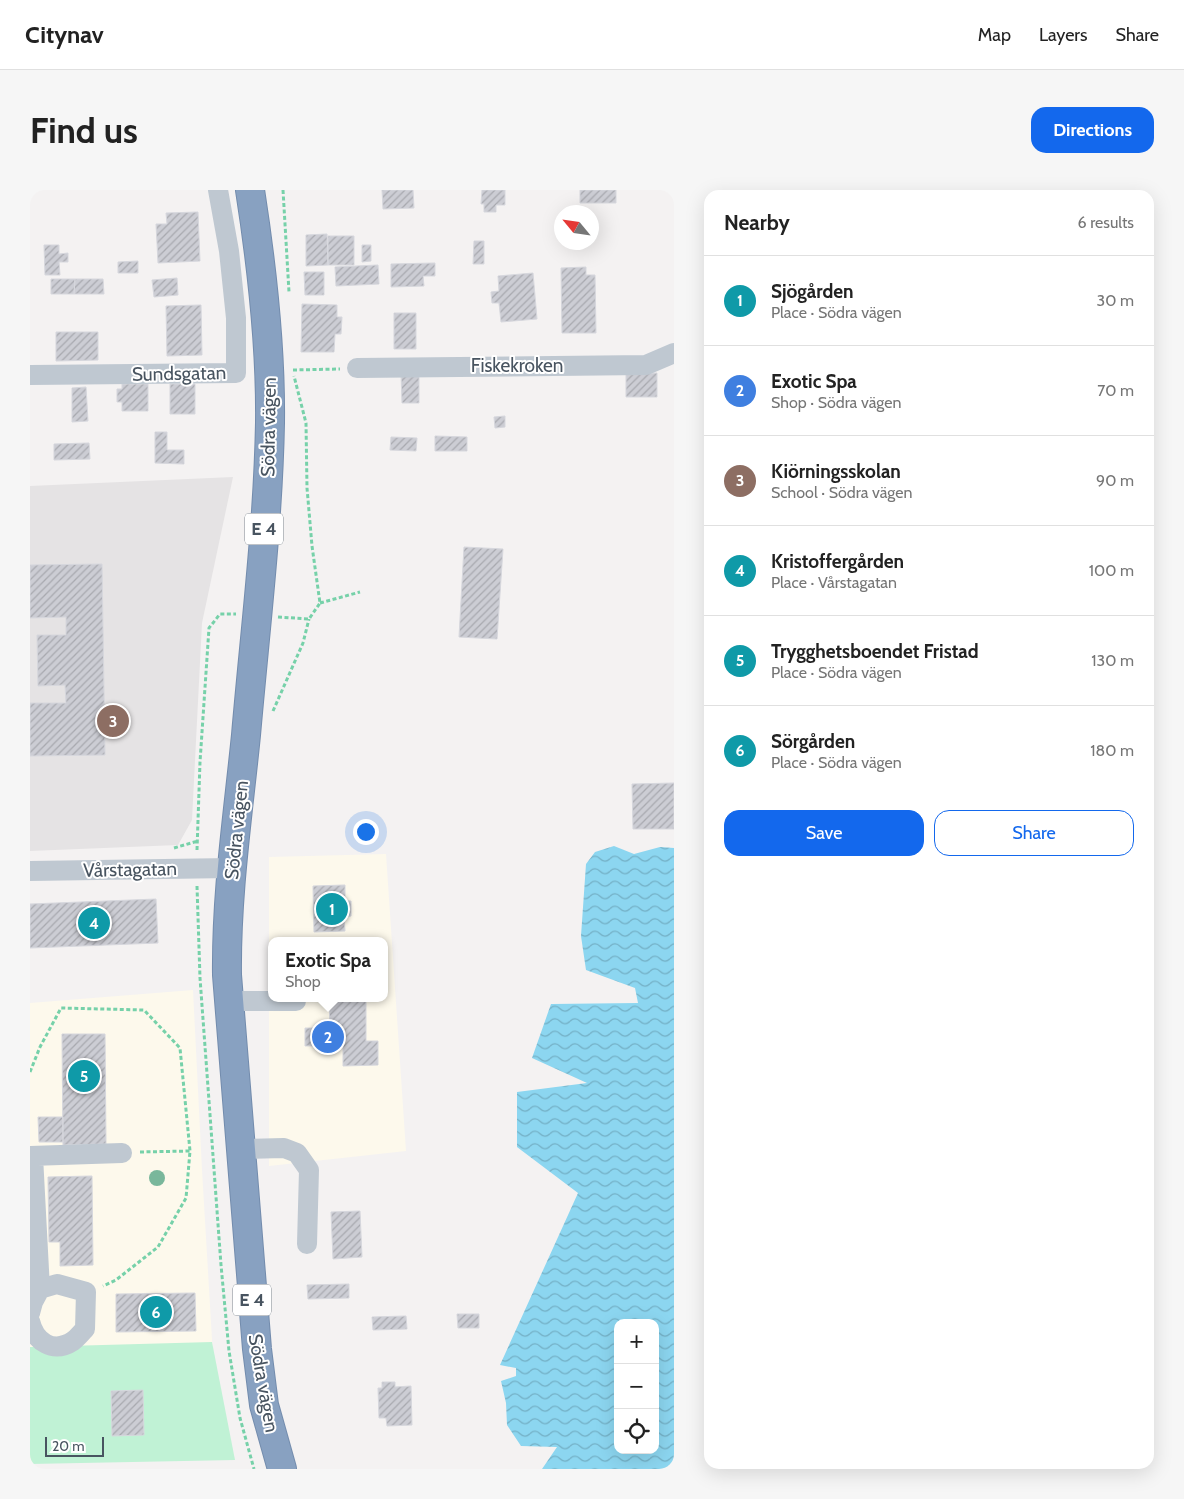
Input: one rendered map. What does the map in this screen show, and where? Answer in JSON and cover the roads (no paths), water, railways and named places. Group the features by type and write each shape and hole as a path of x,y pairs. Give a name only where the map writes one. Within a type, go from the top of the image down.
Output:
{"highway":[{"name":"Södra vägen","path":"250,190 267,317 270,421 263,547 226,929 228,1001 257,1349 264,1405 282,1469"}],"street":[{"name":"Sundsgatan","path":"30,375 236,373 236,318 229,251 218,190"},
{"name":"Fiskekroken","path":"357,368 646,365 674,353"},
{"name":"Vårstagatan","path":"30,871 231,868"},
{"path":"228,1001 268,1001"},
{"path":"240,1149 284,1148 297,1154 309,1170 308,1244"},
{"path":"30,1313 33,1302 40,1290 31,1156 122,1153"},
{"path":"30,1321 32,1332 39,1341 51,1346 63,1346 74,1340 85,1329 86,1292 57,1284 40,1290"}],"water":[{"path":"614,846 634,854 660,847 674,848 674,1469 542,1469 557,1447 521,1446 507,1425 506,1403 501,1381 516,1376 516,1368 500,1365 578,1193 517,1147 517,1092 587,1083 532,1058 551,1004 638,1003 635,988 586,970 581,936 586,864 595,852"}],"place":[{"name":"Kiörningsskolan","path":"113,721"},
{"name":"Sjögården","path":"332,909"},
{"name":"Kristoffergården","path":"94,923"},
{"name":"Exotic Spa","path":"328,1037"},
{"name":"Trygghetsboendet Fristad","path":"84,1076"},
{"name":"Sörgården","path":"156,1312"}]}
